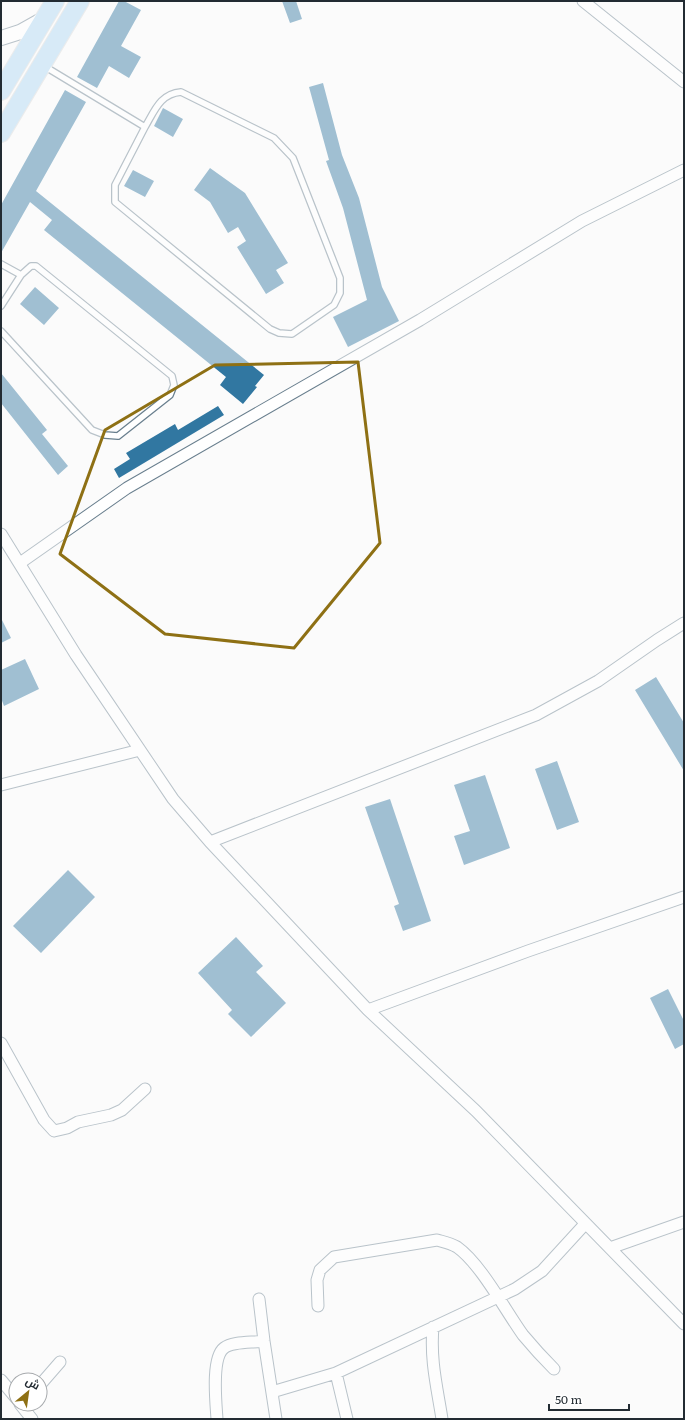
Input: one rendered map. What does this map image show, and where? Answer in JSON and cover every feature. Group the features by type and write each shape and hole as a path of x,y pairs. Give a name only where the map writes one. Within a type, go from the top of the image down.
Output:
{"main road":[{"path":"1,91 55,1"},
{"path":"1,133 80,1"}],"street":[{"path":"583,1 684,82"},
{"path":"1,38 20,32 45,17"},
{"path":"20,563 127,488 420,320 582,221 684,170"},
{"path":"1,534 76,655 173,799 210,842 368,1010 476,1111 684,1324"},
{"path":"210,842 536,715 598,681 656,640 684,623"},
{"path":"1,785 140,750"},
{"path":"368,1010 528,951 684,897"},
{"path":"1,1043 44,1120 54,1131 60,1131 78,1122 111,1115 122,1110 145,1088"},
{"path":"610,1248 684,1222"},
{"path":"272,1392 336,1373 529,1281 542,1271 585,1224"},
{"path":"318,1306 318,1280 320,1270 334,1257 437,1240 448,1242 465,1254 534,1348 554,1369"},
{"path":"259,1299 276,1419"},
{"path":"432,1327 431,1350 433,1370 442,1419"},
{"path":"217,1419 216,1376 217,1360 220,1353 224,1348 230,1345 264,1341"},
{"path":"48,1376 60,1362"},
{"path":"336,1373 347,1419"},
{"path":"1,1380 8,1388"}],"lane":[{"path":"42,64 145,127"},
{"path":"181,92 274,138 293,158 340,278 340,293 334,306 292,334 280,333 270,329 115,202 115,186 145,127 162,99 171,93 181,92"},
{"path":"1,264 21,275"},
{"path":"1,306 21,275 31,266 36,266 172,376 174,385 170,395 118,436 105,435 92,430 1,331"}],"highlighted area":[{"path":"358,362 380,543 294,648 165,634 60,554 105,430 215,365"}],"building":[{"path":"119,1 124,1 141,10 121,46 141,57 129,78 109,66 97,88 77,77"},
{"path":"282,1 296,1 302,19 290,23"},
{"path":"323,83 342,155 359,198 382,287 399,321 348,347 333,317 367,300 343,208 326,161 329,160 309,87"},
{"path":"65,90 86,102 36,191 264,375 255,386 257,387 243,404 220,385 226,377 44,230 52,220 30,202 1,253 1,205"},
{"path":"163,108 183,119 173,137 154,126"},
{"path":"210,168 245,193 288,263 276,270 284,283 266,294 237,247 246,241 238,227 228,233 210,202 194,190"},
{"path":"133,170 154,181 145,197 124,186"},
{"path":"35,287 59,308 44,325 20,304"},
{"path":"1,373 47,430 42,434 68,466 58,475 1,403"},
{"path":"218,406 224,415 119,478 114,469 130,459 126,453 175,424 178,430"},
{"path":"1,618 11,638 1,643"},
{"path":"25,659 39,689 4,706 1,698 1,670"},
{"path":"656,677 684,723 684,771 635,690"},
{"path":"557,761 579,822 557,830 535,769"},
{"path":"485,775 510,848 464,865 454,836 470,831 454,785"},
{"path":"390,799 431,921 403,931 394,906 399,904 365,807"},
{"path":"68,870 95,897 41,953 13,926"},
{"path":"236,937 263,966 256,972 286,1003 251,1037 228,1014 232,1010 198,973"},
{"path":"668,989 684,1021 684,1044 675,1049 650,998"}]}
